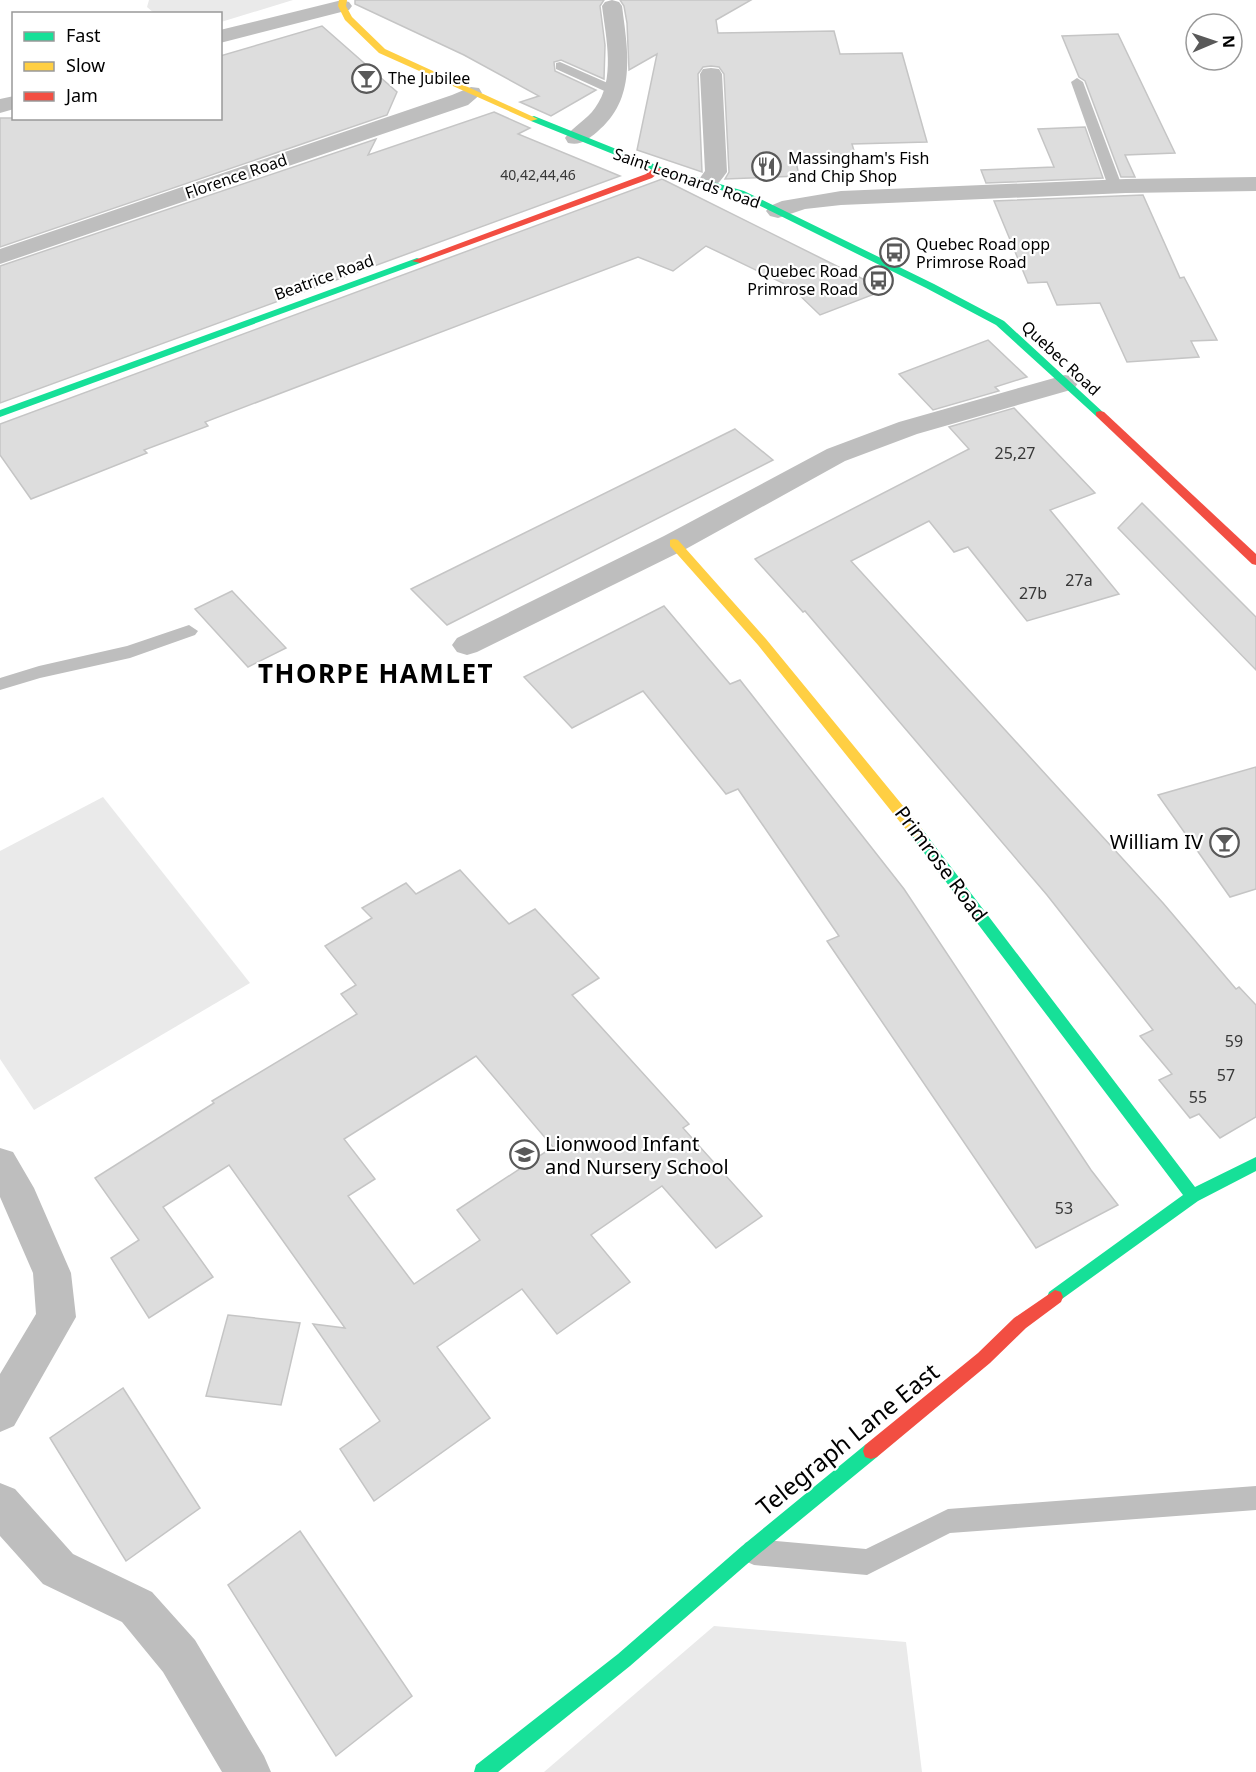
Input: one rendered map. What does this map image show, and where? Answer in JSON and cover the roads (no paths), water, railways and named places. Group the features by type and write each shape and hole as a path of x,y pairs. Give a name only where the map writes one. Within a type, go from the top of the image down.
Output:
{"street":[{"path":"222,36 342,3"},
{"name":"Saint Leonards Road","path":"342,3 348,18 382,51 471,93 576,138 658,169 708,182 778,211 791,204 849,199 1115,186 1256,184"},
{"path":"576,138 589,129 608,108 615,91 620,72 612,6"},
{"path":"708,182 716,172 711,74"},
{"name":"Florence Road","path":"0,257 460,100 471,93"},
{"name":"Beatrice Road","path":"0,414 637,180 658,169"},
{"name":"Quebec Road","path":"778,211 1000,323 1028,346 1256,561"},
{"path":"467,645 674,543 836,455 908,428 1065,383"},
{"name":"Primrose Road","path":"674,543 762,642 899,809 1193,1196"},
{"path":"0,1164 15,1188 52,1273 56,1317 0,1412"},
{"name":"Telegraph Lane East","path":"483,1772 624,1660 748,1552 984,1358 1020,1323 1193,1196 1256,1164"},
{"path":"0,1504 57,1569 137,1607 179,1656 248,1772"}],"lane":[{"path":"560,66 615,91"},
{"path":"1077,82 1115,186"},
{"path":"0,684 39,672 130,652 189,630"},
{"path":"748,1552 867,1562 948,1521 1256,1498"}],"place":[{"name":"The Jubilee","path":"367,78"},
{"name":"Massingham's Fish and Chip Shop","path":"767,167"},
{"name":"Quebec Road opp Primrose Road","path":"895,253"},
{"name":"Quebec Road Primrose Road","path":"879,280"},
{"name":"William IV","path":"1224,842"},
{"name":"Lionwood Infant and Nursery School","path":"524,1155"}],"district":[{"name":"THORPE HAMLET","path":"376,674"}]}
